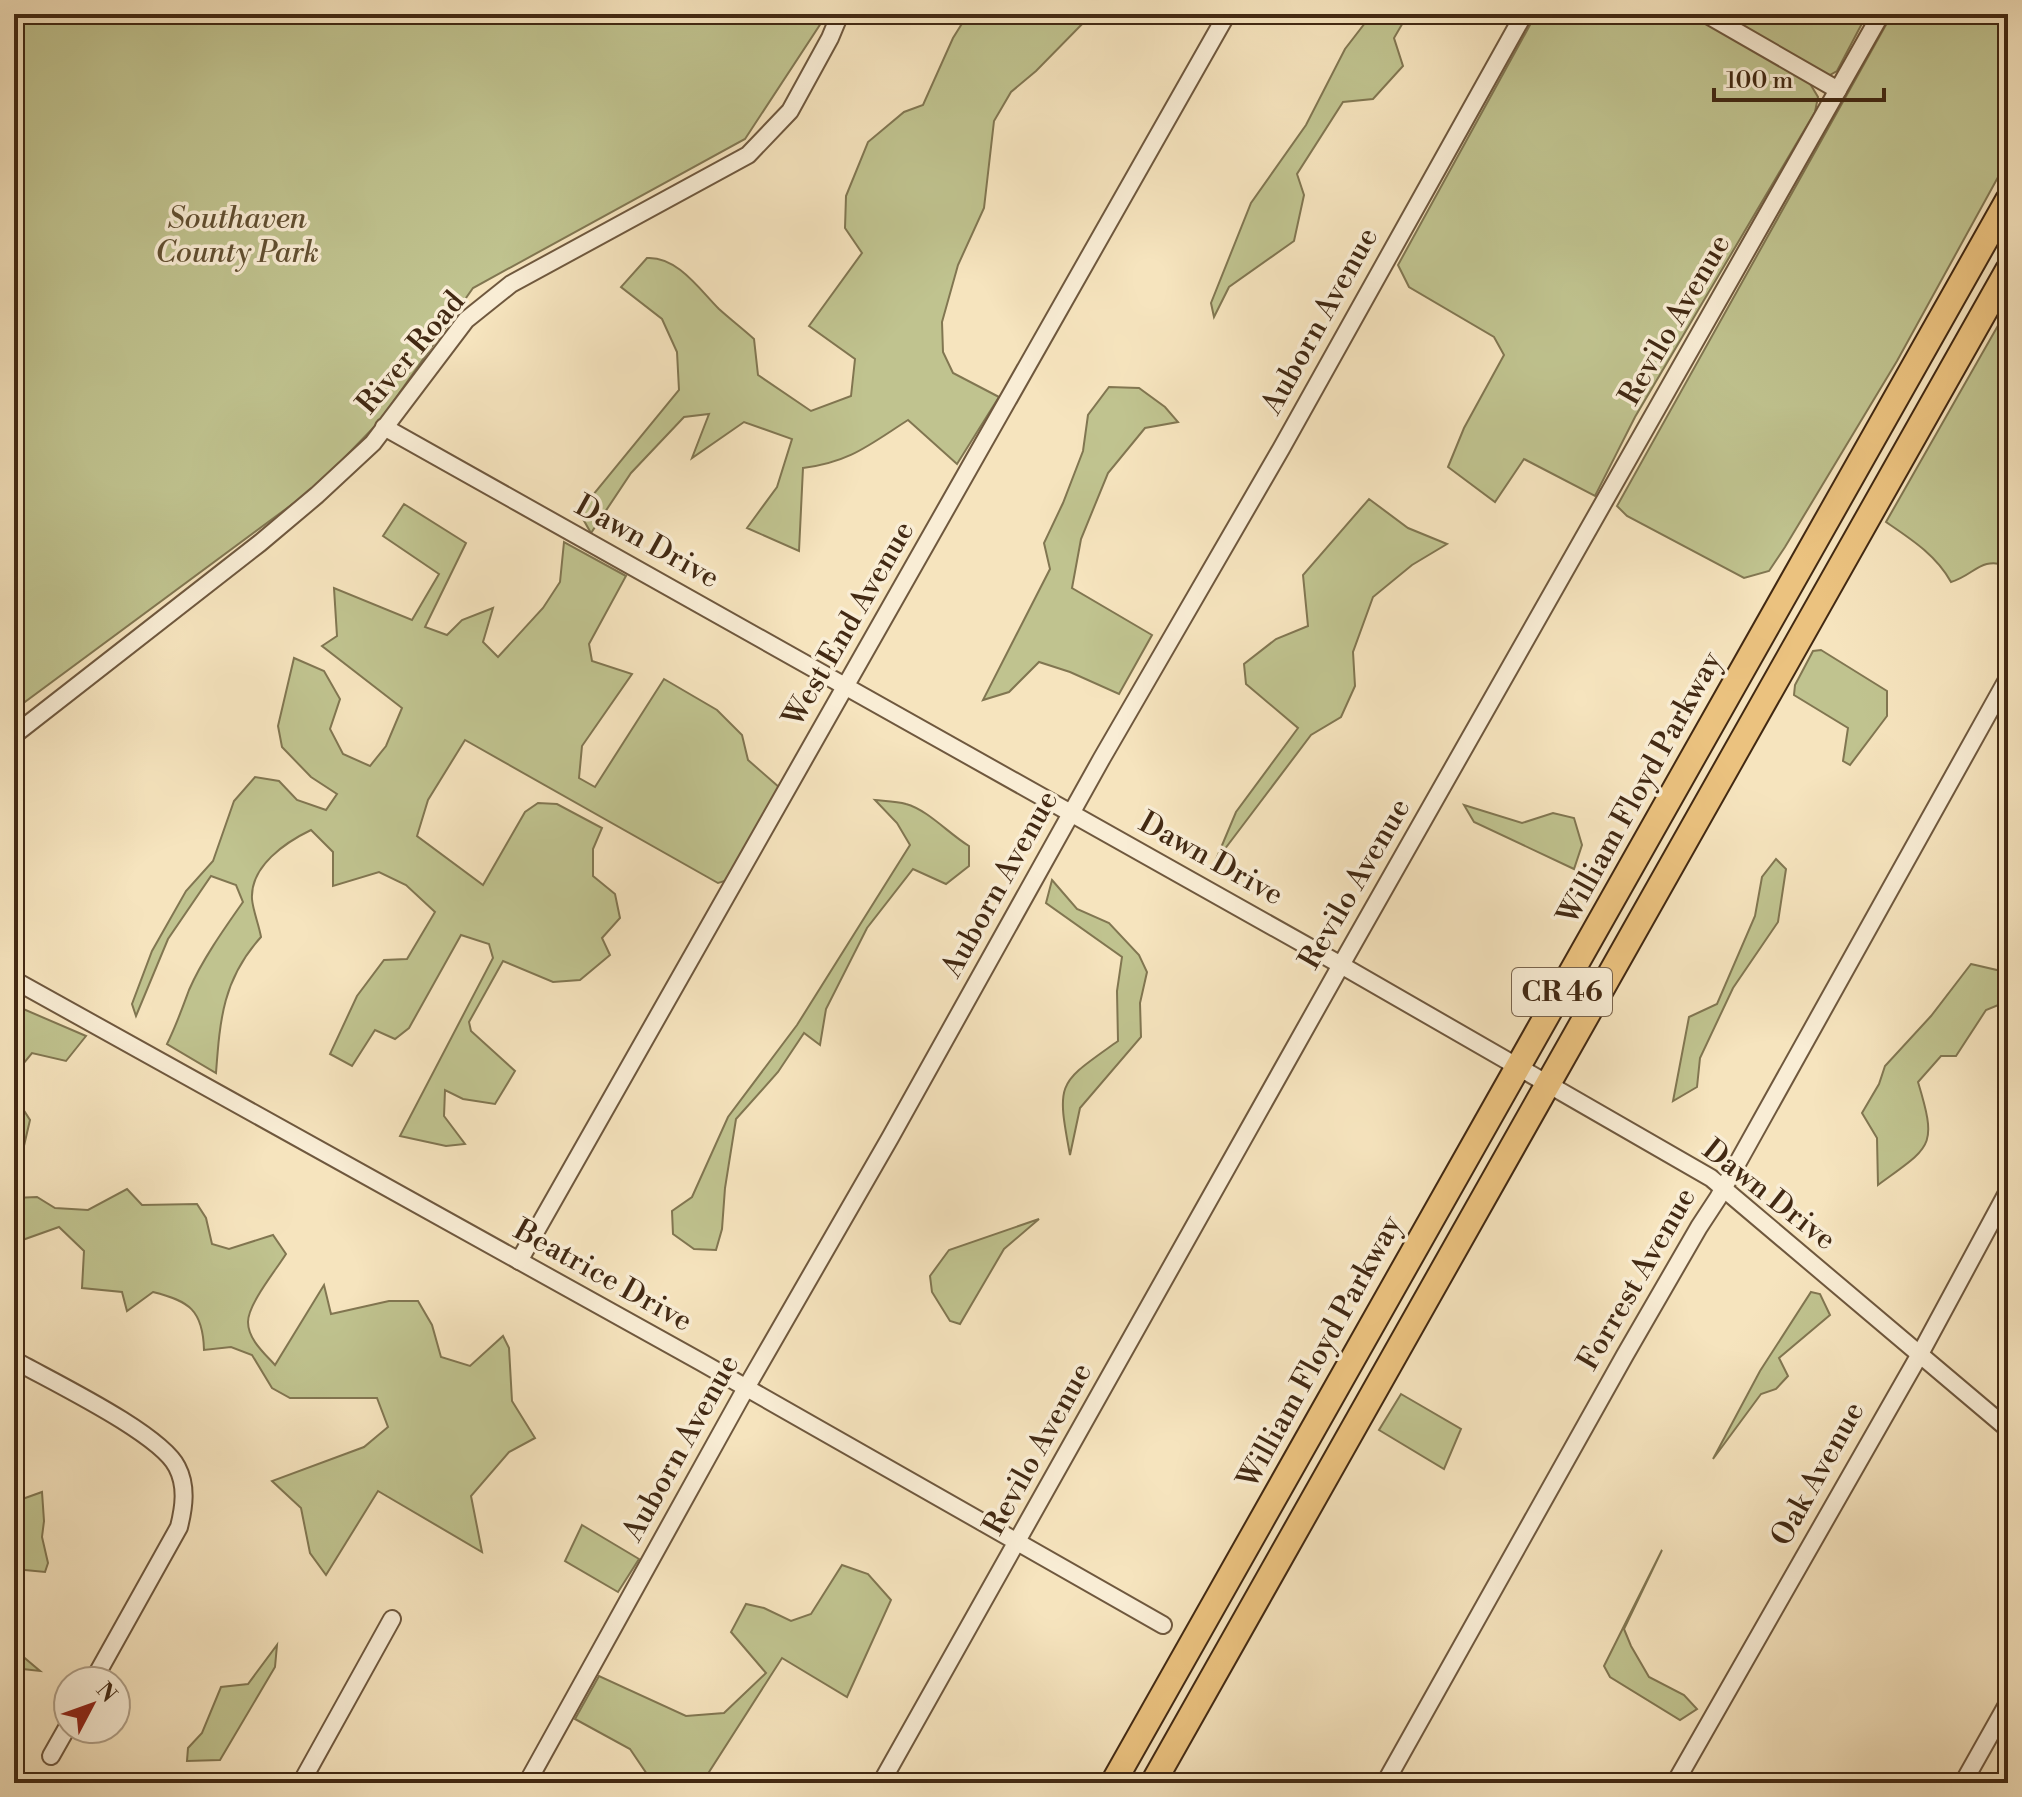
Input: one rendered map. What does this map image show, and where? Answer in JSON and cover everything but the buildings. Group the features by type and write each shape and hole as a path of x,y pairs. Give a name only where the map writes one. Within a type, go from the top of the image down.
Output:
{"highway":[{"name":"William Floyd Parkway","path":"1113,1783 2008,200"},
{"name":"CR 46","path":"1153,1783 2008,270"}],"street":[{"name":"River Road","path":"14,735 260,543 373,443 466,320 511,284 748,155 790,111 840,14"},
{"name":"West End Avenue","path":"519,1261 1227,14"},
{"name":"Auborn Avenue","path":"527,1783 746,1388 1281,449 1524,14"},
{"path":"1706,14 1838,90"},
{"name":"Revilo Avenue","path":"881,1783 1881,14"},
{"name":"Dawn Drive","path":"384,427 1341,965 1723,1186 2008,1429"},
{"name":"Forrest Avenue","path":"1385,1783 2008,678"},
{"name":"Beatrice Drive","path":"14,980 746,1388 1163,1625"},
{"name":"Oak Avenue","path":"1675,1783 1920,1354 2008,1191"},
{"path":"14,1360 148,1436 172,1458 181,1479 184,1507 179,1527 102,1665"},
{"path":"301,1783 392,1619"},
{"path":"1963,1783 2008,1703"},
{"path":"51,1756 57,1745"}],"green space":[{"name":"Southaven County Park","path":"14,14 827,14 745,139 473,288 379,422 317,486 14,710"},
{"path":"968,14 1092,14 1011,92 994,121 984,208 958,265 942,322 943,352 953,373 999,397 957,464 908,420 847,457 803,468 799,551 747,528 777,487 792,439 744,422 692,458 709,414 684,417 631,473 591,533 579,512 679,390 677,352 662,319 621,287 647,258 668,262 687,276 754,339 758,375 811,411 851,396 855,359 809,326 862,253 845,228 846,196 868,142 904,112 923,105 953,38"},
{"path":"1372,14 1408,14 1394,38 1403,66 1373,99 1343,102 1297,174 1304,195 1294,241 1229,287 1214,317 1211,303 1251,203 1306,125 1345,49"},
{"path":"1536,14 1690,14 1809,82 1818,97 1815,112 1635,417 1595,496 1524,459 1495,502 1448,467 1464,428 1504,355 1494,337 1409,287 1398,265"},
{"path":"1720,14 1867,14 1837,71 1828,76"},
{"path":"1892,14 2008,14 2008,159 1897,361 1785,547 1769,571 1744,578 1627,516 1617,506"},
{"path":"2008,308 2008,566 1991,563 1951,582 1914,541 1886,522"},
{"path":"1109,387 1139,388 1165,407 1178,422 1145,428 1108,473 1081,539 1072,588 1152,635 1119,694 1039,662 1009,692 983,700 1050,569 1044,543 1083,451 1088,415"},
{"path":"1369,499 1408,528 1447,544 1412,565 1373,597 1353,652 1355,686 1341,717 1311,735 1215,862 1236,812 1298,728 1246,684 1244,664 1276,639 1308,626 1303,575"},
{"path":"404,504 466,543 425,627 447,635 462,620 493,608 483,642 498,657 543,608 560,582 564,542 626,576 589,644 592,661 632,674 582,746 579,778 595,787 664,679 717,710 742,735 748,760 780,788 725,881 718,883 465,740 428,800 417,836 483,885 525,812 538,803 557,804 602,828 593,849 593,876 615,894 620,918 602,938 610,955 580,980 553,982 503,961 469,1022 471,1031 515,1071 495,1104 463,1099 445,1090 444,1116 465,1144 446,1146 400,1136 493,958 489,944 461,935 409,1028 395,1039 375,1030 352,1066 330,1054 357,996 384,960 407,959 435,912 406,885 379,872 333,886 333,852 311,830 281,848 257,876 252,899 261,937 238,968 231,984 222,1017 216,1073 167,1044 200,967 243,902 236,885 211,876 168,939 136,1016 132,1004 152,951 186,891 213,861 234,801 255,777 279,781 297,800 326,810 337,794 311,777 282,747 278,726 294,658 324,671 340,699 330,729 343,754 370,766 386,746 402,708 322,646 337,636 334,588 412,620 439,574 383,536"},
{"path":"1821,650 1887,691 1887,716 1850,765 1843,761 1848,728 1794,695 1795,685 1813,651"},
{"path":"875,800 906,804 930,817 969,846 969,866 946,884 913,869 867,928 826,1009 820,1045 804,1033 778,1072 736,1119 722,1229 716,1250 694,1249 673,1234 672,1211 692,1197 728,1117 797,1025 910,845 897,823"},
{"path":"1464,805 1522,823 1553,813 1574,818 1582,845 1574,869 1474,822"},
{"path":"1776,859 1786,869 1778,922 1733,988 1700,1058 1697,1087 1673,1101 1689,1017 1717,1004 1755,916 1762,877"},
{"path":"1052,880 1077,909 1109,923 1139,955 1147,972 1140,1003 1141,1037 1080,1108 1070,1155 1063,1097 1073,1076 1118,1041 1117,991 1122,957 1046,903"},
{"path":"1971,964 2001,971 2008,983 2008,1001 1986,1010 1956,1056 1941,1056 1918,1082 1928,1120 1925,1144 1909,1162 1878,1185 1877,1138 1862,1113 1879,1084 1885,1066 1931,1016"},
{"path":"14,1005 86,1036 66,1061 32,1053 14,1075"},
{"path":"14,1095 30,1120 23,1150 14,1162"},
{"path":"127,1189 142,1205 197,1204 206,1218 212,1244 229,1249 273,1235 286,1254 257,1297 248,1322 254,1340 275,1365 324,1285 331,1314 389,1301 418,1301 432,1325 441,1357 470,1366 503,1336 509,1348 512,1401 535,1438 509,1452 471,1496 482,1552 378,1491 326,1575 310,1553 301,1508 272,1481 364,1447 388,1427 377,1398 290,1398 272,1388 252,1355 231,1347 204,1350 197,1316 176,1299 153,1292 127,1311 122,1292 82,1288 84,1251 59,1227 14,1243 14,1198 37,1197 55,1208 88,1210"},
{"path":"1039,1219 1004,1249 960,1324 950,1321 932,1292 930,1276 949,1250"},
{"path":"1811,1292 1820,1294 1830,1315 1779,1358 1788,1376 1776,1389 1761,1394 1713,1459 1760,1371"},
{"path":"1401,1394 1461,1429 1444,1469 1379,1430"},
{"path":"42,1492 42,1537 48,1563 45,1572 15,1569 14,1502"},
{"path":"582,1525 639,1559 618,1592 565,1561"},
{"path":"1662,1550 1624,1629 1649,1677 1684,1695 1697,1709 1680,1720 1610,1677 1604,1666"},
{"path":"842,1565 868,1574 891,1600 847,1697 782,1658 702,1783 653,1783 630,1749 575,1719 599,1676 686,1716 724,1713 766,1673 731,1632 746,1604 764,1608 791,1621 811,1614"},
{"path":"277,1645 275,1667 220,1760 187,1761 188,1748 202,1733 221,1687 248,1684"},
{"path":"14,1649 40,1671 14,1668"}]}
